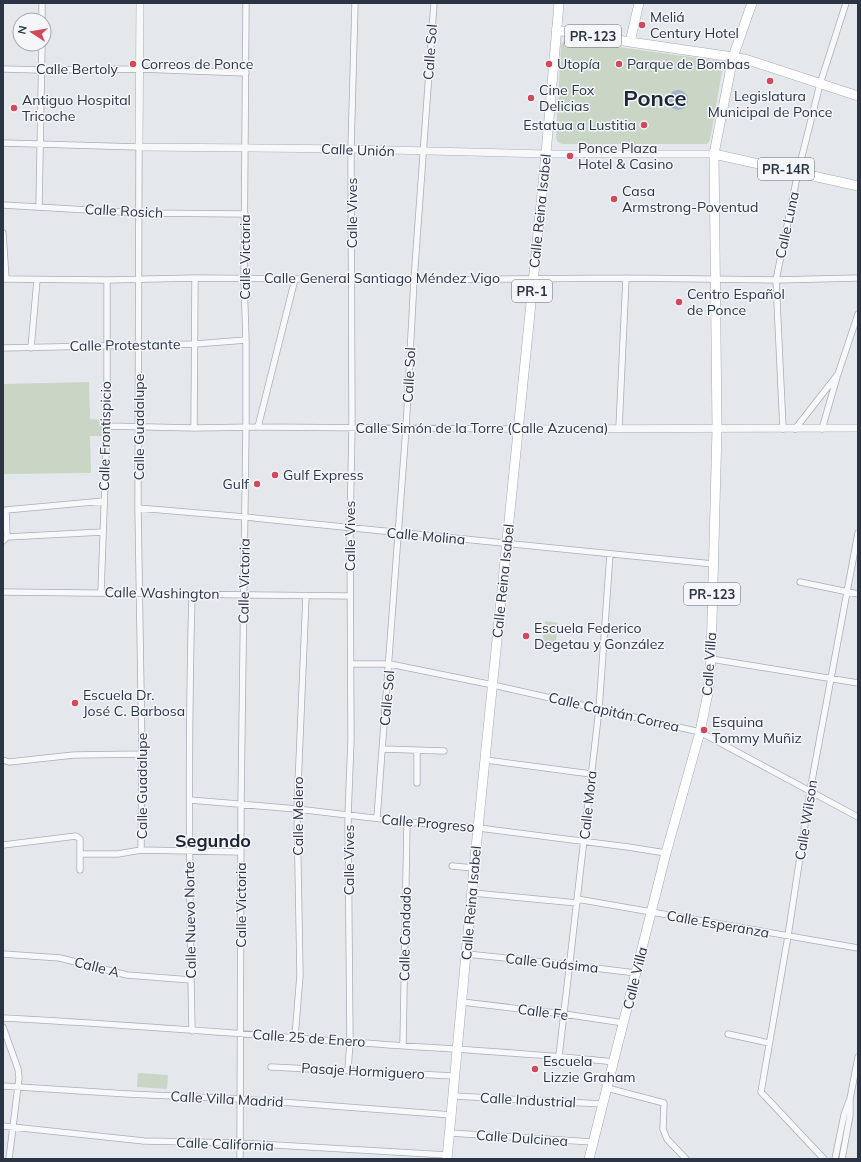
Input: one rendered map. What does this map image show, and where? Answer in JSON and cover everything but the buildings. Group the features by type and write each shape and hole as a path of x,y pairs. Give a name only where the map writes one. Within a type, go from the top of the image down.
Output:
{"main road":[{"name":"Calle Reina Isabel","path":"447,1157 492,685 534,278 559,3"},
{"path":"639,3 630,42 748,60 858,96"},
{"name":"Calle Villa","path":"589,1159 666,853 700,732 708,693 717,429 714,154 733,57 752,3"},
{"name":"PR-123","path":"556,30 630,42"},
{"name":"PR-14R","path":"714,154 858,186"}],"street":[{"name":"Calle Guadalupe","path":"140,3 138,508 141,593 141,850"},
{"name":"Calle Victoria","path":"240,1159 241,804 246,427 244,279 246,3"},
{"name":"Calle Vives","path":"348,1070 350,1042 348,816 351,740 351,149 355,3"},
{"name":"Calle Sol","path":"378,818 390,664 406,428 414,280 434,3"},
{"name":"Calle Luna","path":"783,429 776,280 798,172 820,84 846,3"},
{"path":"39,206 42,52"},
{"name":"Calle Bertoly","path":"3,69 140,69 246,73"},
{"name":"Calle Unión","path":"3,143 139,147 351,149 546,154 714,154"},
{"name":"Calle Rosich","path":"3,205 139,213 245,214"},
{"path":"3,233 4,279"},
{"path":"194,428 195,278"},
{"name":"Calle General Santiago Méndez Vigo","path":"4,279 139,280 195,278 352,278 414,280 626,278 776,280 858,278"},
{"path":"619,428 626,278"},
{"path":"258,427 295,279"},
{"path":"31,348 37,280"},
{"name":"Calle Frontispicio","path":"102,592 102,532 107,426 107,280"},
{"path":"822,429 858,314"},
{"name":"Calle Protestante","path":"3,348 195,344 246,340"},
{"path":"795,429 838,374"},
{"name":"Calle Simón de la Torre (Calle Azucena)","path":"107,426 194,428 518,429 858,428"},
{"path":"102,532 5,539 6,510 104,501"},
{"name":"Calle Molina","path":"138,508 245,517 398,534 507,543 713,564"},
{"name":"Calle Wilson","path":"824,1159 761,1092 788,936 810,791 858,533"},
{"name":"Calle Mora","path":"559,1056 599,709 610,554"},
{"path":"800,582 858,594"},
{"name":"Calle Washington","path":"3,591 350,596"},
{"name":"Calle Nuevo Norte","path":"192,594 189,851 192,1031"},
{"name":"Calle Melero","path":"295,1037 300,975 297,810 306,596"},
{"path":"710,659 858,683"},
{"name":"Calle Capitán Correa","path":"351,664 390,664 492,685 700,732 858,816"},
{"path":"383,749 444,751"},
{"path":"417,751 417,783"},
{"path":"3,760 8,762 74,755 142,754"},
{"path":"486,760 592,774"},
{"name":"Calle Progreso","path":"190,800 479,828 666,853"},
{"name":"Calle Condado","path":"403,1045 407,822"},
{"path":"3,845 76,836 80,839 80,870"},
{"path":"80,854 118,854 141,850 241,852"},
{"path":"452,866 474,868"},
{"name":"Calle Esperanza","path":"473,893 577,901 858,948"},
{"name":"Calle A","path":"3,954 60,958 127,975 190,980"},
{"name":"Calle Guásima","path":"467,954 636,974"},
{"name":"Calle Fe","path":"462,1002 564,1014 624,1023"},
{"name":"Calle 25 de Enero","path":"3,1018 240,1033 559,1056 614,1062"},
{"path":"3,1027 18,1069 18,1087 9,1159"},
{"path":"728,1034 769,1043"},
{"path":"835,1159 844,1115 850,1099 858,1056"},
{"name":"Pasaje Hormiguero","path":"271,1067 455,1076"},
{"name":"Calle Villa Madrid","path":"3,1086 240,1099 452,1114"},
{"path":"607,1088 664,1104 663,1129 667,1139 686,1159"},
{"name":"Calle Industrial","path":"454,1096 603,1104"},
{"path":"842,1159 850,1115 850,1099"},
{"name":"Calle California","path":"3,1126 144,1141 240,1143 447,1157"},
{"name":"Calle Dulcinea","path":"450,1133 593,1142"}],"green space":[{"path":"567,40 720,61 723,66 710,140 708,143 562,144 558,142 556,138 561,45"},
{"path":"89,382 90,419 102,420 102,436 90,436 91,473 3,474 3,384"},
{"path":"545,621 558,623 555,650 542,648"},
{"path":"138,1073 168,1075 167,1089 137,1087"}],"water":[{"path":"674,90 682,90 688,96 688,104 682,110 674,110 668,104 668,96"}],"place":[{"name":"Meliá Century Hotel","path":"642,25"},
{"name":"Correos de Ponce","path":"133,64"},
{"name":"Utopía","path":"549,64"},
{"name":"Parque de Bombas","path":"619,64"},
{"name":"Legislatura Municipal de Ponce","path":"770,81"},
{"name":"Cine Fox Delicias","path":"531,98"},
{"name":"Antiguo Hospital Tricoche","path":"14,108"},
{"name":"Estatua a Lustitia","path":"644,125"},
{"name":"Ponce Plaza Hotel & Casino","path":"570,156"},
{"name":"Casa Armstrong-Poventud","path":"614,199"},
{"name":"Centro Español de Ponce","path":"679,302"},
{"name":"Gulf Express","path":"275,475"},
{"name":"Gulf","path":"257,484"},
{"name":"Escuela Federico Degetau y González","path":"526,636"},
{"name":"Escuela Dr. José C. Barbosa","path":"75,703"},
{"name":"Esquina Tommy Muñiz","path":"704,730"},
{"name":"Escuela Lizzie Graham","path":"535,1069"}],"district":[{"name":"Ponce","path":"655,98"},
{"name":"Segundo","path":"213,840"}]}
